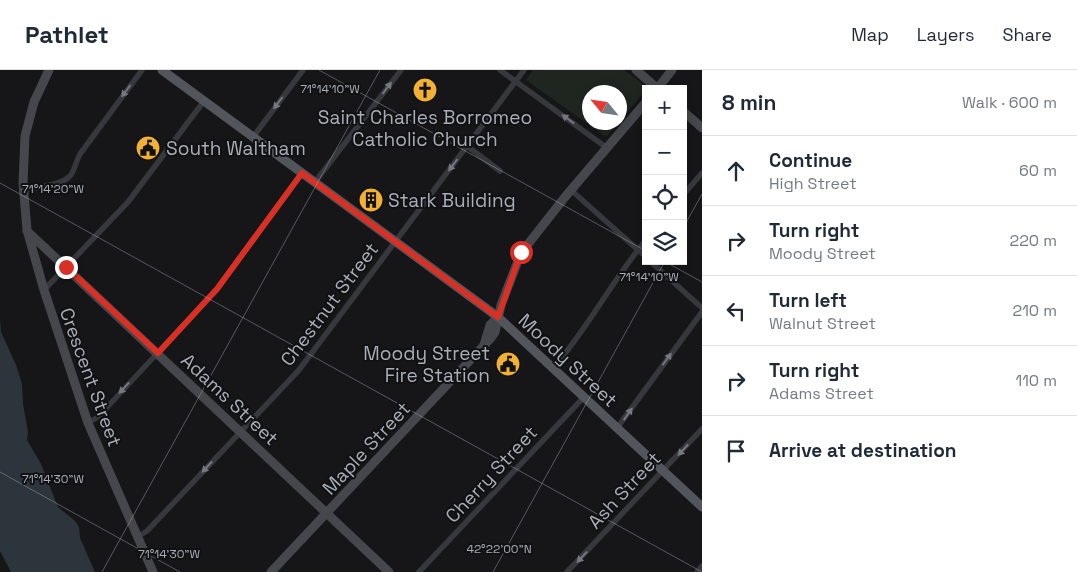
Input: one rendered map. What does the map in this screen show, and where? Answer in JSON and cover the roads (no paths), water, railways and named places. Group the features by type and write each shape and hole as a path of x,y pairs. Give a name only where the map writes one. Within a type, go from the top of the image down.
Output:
{"main road":[{"name":"Moody Street","path":"162,70 498,317 702,506"}],"street":[{"name":"Crescent Street","path":"49,70 36,97 28,122 24,150 23,189 27,230 44,290 88,423 153,572"},
{"path":"23,189 62,182 68,178 76,167 79,156 142,70"},
{"path":"315,182 401,70"},
{"path":"500,70 607,148"},
{"name":"Chestnut Street","path":"137,537 147,531 303,364 524,70"},
{"path":"636,70 654,85"},
{"path":"660,85 672,70"},
{"path":"253,137 301,71"},
{"path":"44,290 128,202 204,100"},
{"name":"Maple Street","path":"271,572 484,345 490,325 498,317 521,252 642,107"},
{"path":"687,115 702,128"},
{"path":"467,146 500,171"},
{"path":"88,423 98,417 217,289 302,173"},
{"path":"687,190 702,173"},
{"path":"571,190 642,254"},
{"name":"Adams Street","path":"27,230 389,572"},
{"path":"553,368 575,341 642,244"},
{"path":"654,265 702,308"},
{"path":"617,428 702,312"},
{"name":"Cherry Street","path":"419,572 584,397"},
{"name":"Ash Street","path":"567,572 702,429"},
{"path":"697,572 702,566"}],"place":[{"name":"Saint Charles Borromeo Catholic Church","path":"425,90"},
{"name":"South Waltham","path":"148,148"},
{"name":"Stark Building","path":"371,200"},
{"name":"Moody Street Fire Station","path":"508,364"}]}
